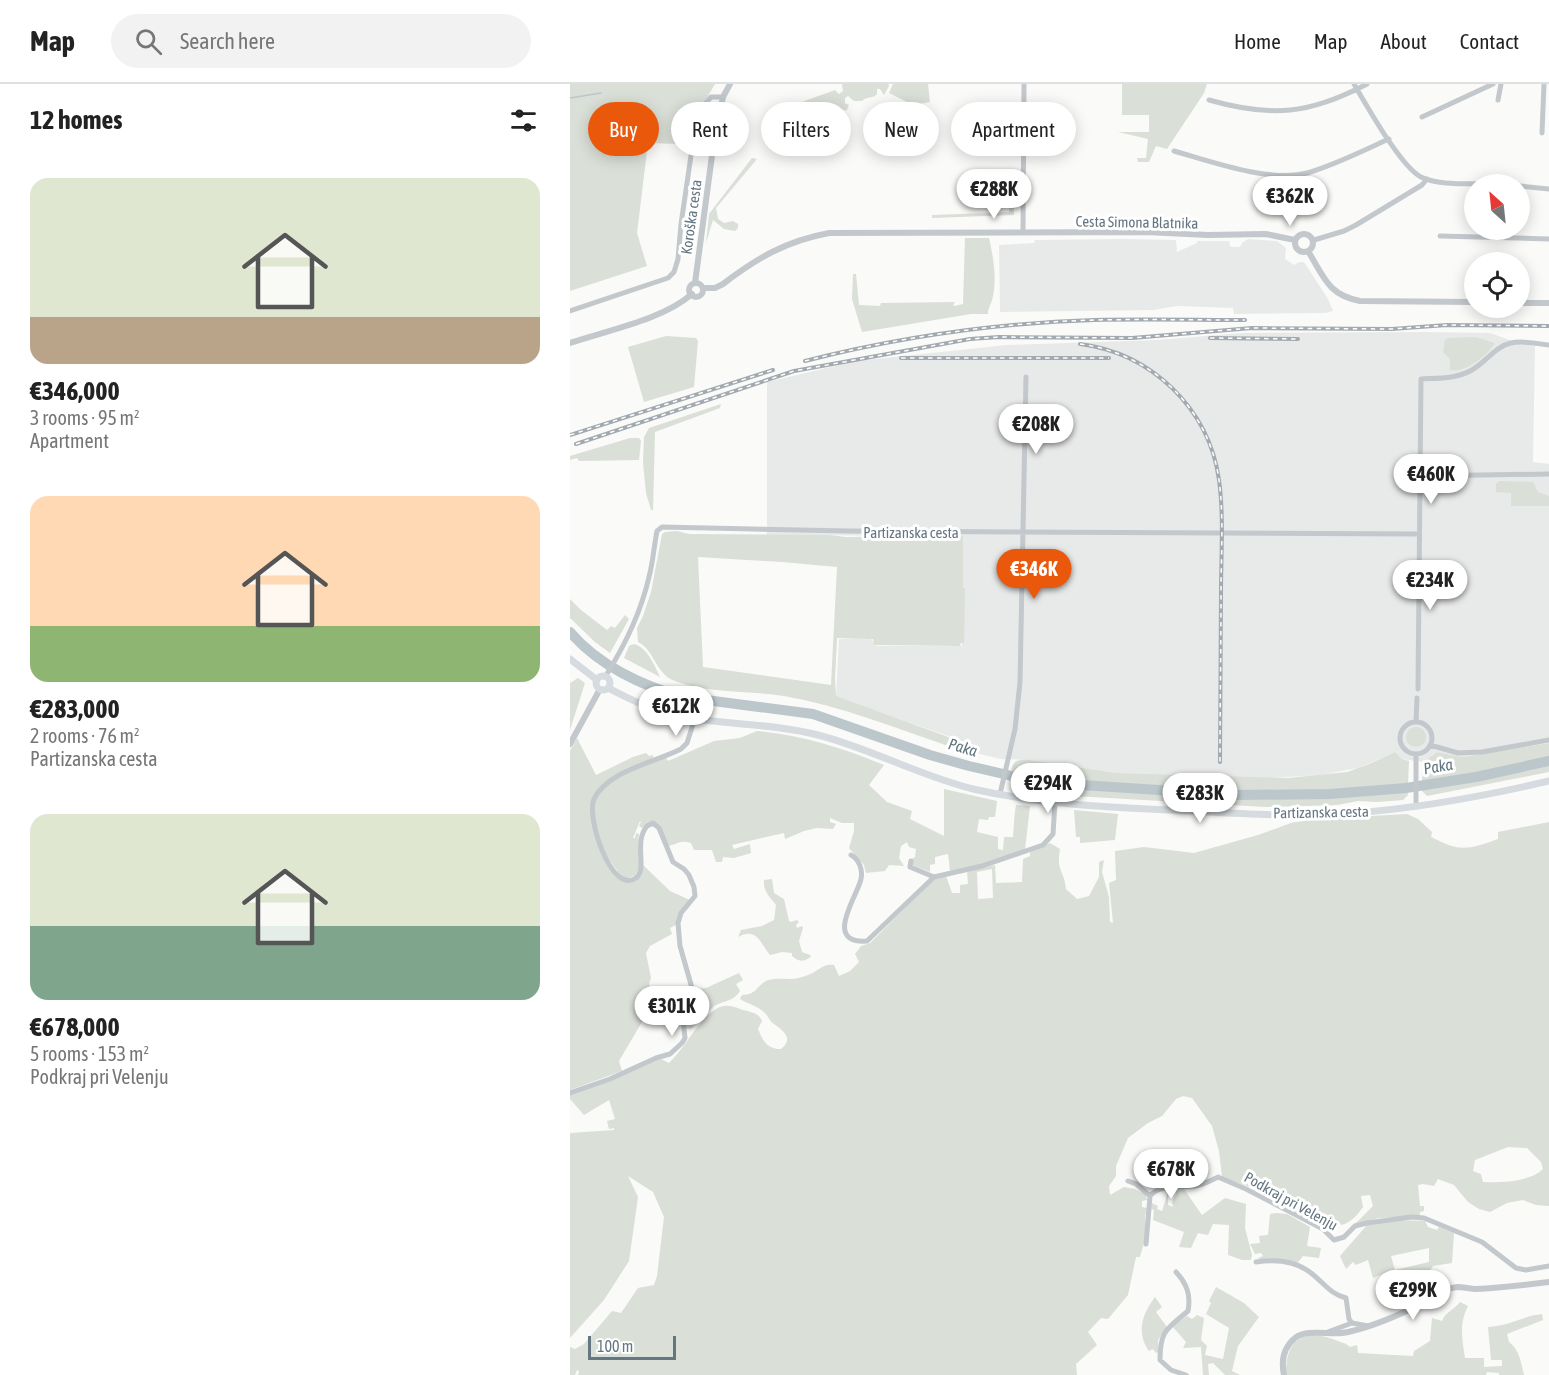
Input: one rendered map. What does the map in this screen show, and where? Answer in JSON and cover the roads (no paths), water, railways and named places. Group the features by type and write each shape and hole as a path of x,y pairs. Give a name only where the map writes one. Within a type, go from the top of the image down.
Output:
{"main road":[{"path":"570,659 604,676 610,681 604,688 597,684 604,676"},
{"name":"Partizanska cesta","path":"604,688 664,712 695,718 788,728 820,735 942,781 1000,794 1055,802 1256,814 1351,813 1416,807 1549,781"}],"street":[{"name":"Koroška cesta","path":"695,283 715,133 723,97 729,84"},
{"path":"1023,231 1024,84"},
{"path":"1209,100 1229,106 1279,112 1314,107 1367,84"},
{"path":"1422,117 1494,84"},
{"path":"1498,100 1501,84"},
{"path":"1542,133 1544,84"},
{"path":"1356,87 1389,139 1416,174 1427,179 1464,182"},
{"path":"570,311 668,278 674,272 678,259 681,224 699,111 711,97 723,97"},
{"path":"1174,151 1235,169 1272,175 1305,174 1389,139"},
{"path":"1314,240 1356,225 1415,189 1427,179"},
{"path":"1530,187 1549,189"},
{"name":"Cesta Simona Blatnika","path":"703,288 716,288 770,251 813,236 847,232 1023,231 1266,234 1295,240"},
{"path":"1305,233 1314,240 1313,247 1308,251 1298,250 1295,240 1305,233"},
{"path":"1440,236 1549,239"},
{"path":"1308,251 1332,290 1343,298 1360,301 1464,302"},
{"path":"695,283 701,285 703,288 699,296 692,294 690,288 695,283"},
{"path":"570,343 678,306 692,294"},
{"path":"1530,303 1549,303"},
{"path":"1418,689 1421,379 1442,379 1464,373 1479,366 1509,343 1549,345"},
{"path":"1000,794 1015,729 1020,682 1026,377"},
{"path":"1419,476 1549,474"},
{"name":"Partizanska cesta","path":"604,676 617,656 640,606 650,577 657,531 663,527 1024,533 1419,534"},
{"path":"570,744 604,688"},
{"path":"1416,722 1417,698"},
{"path":"570,1093 670,1054 685,1038 682,1011 692,988 680,946 678,923 681,913 695,896 692,881 684,869 673,862 659,828 653,823 647,826 639,840 641,867 639,874 627,880 618,876 601,847 592,809 598,793 611,782 629,771 681,749 687,743 695,718"},
{"path":"1416,722 1424,724 1432,737 1430,745 1424,751 1416,754 1406,750 1400,738 1404,727 1416,722"},
{"path":"1430,745 1458,753 1482,752 1549,740"},
{"path":"1416,754 1416,807"},
{"path":"851,855 858,861 862,878 850,902 845,927 848,935 860,941 867,941 934,877 982,866 1043,845 1053,834 1055,802"},
{"path":"911,861 910,867 934,877"},
{"name":"Podkraj pri Velenju","path":"1150,1196 1161,1189 1198,1185 1218,1177 1323,1229 1334,1240 1344,1237 1355,1226 1367,1223 1411,1217 1424,1218 1482,1242 1516,1268 1526,1270 1549,1266"},
{"path":"1128,1181 1136,1184 1150,1196 1146,1244"},
{"path":"1257,1262 1270,1260 1291,1263 1311,1273 1338,1296 1346,1298 1349,1319 1352,1323"},
{"path":"1176,1272 1189,1292 1190,1301 1188,1311 1167,1329 1160,1341 1160,1360 1171,1370 1186,1375"},
{"path":"1284,1375 1282,1363 1284,1352 1295,1338 1308,1333 1346,1333 1370,1326 1446,1290 1459,1287 1483,1288 1549,1282"},
{"path":"1323,1334 1352,1323 1370,1326"}],"waterway":[{"path":"570,98 601,93"},
{"name":"Paka","path":"570,632 581,644 607,664 652,687 683,697 813,714 930,755 1012,776 1082,785 1235,795 1330,794 1406,788 1476,777 1549,761"}],"railway":[{"path":"805,361 912,338 1021,324 1094,320 1245,320"},
{"path":"576,444 794,371 970,339 999,337 1132,338 1252,328 1392,329 1447,325 1549,326"},
{"path":"1210,338 1298,339"},
{"path":"1080,344 1106,349 1153,372 1172,388 1189,408 1203,430 1213,454 1221,494 1222,522 1220,762"},
{"path":"901,358 1109,358"},
{"path":"570,435 773,370"}]}
